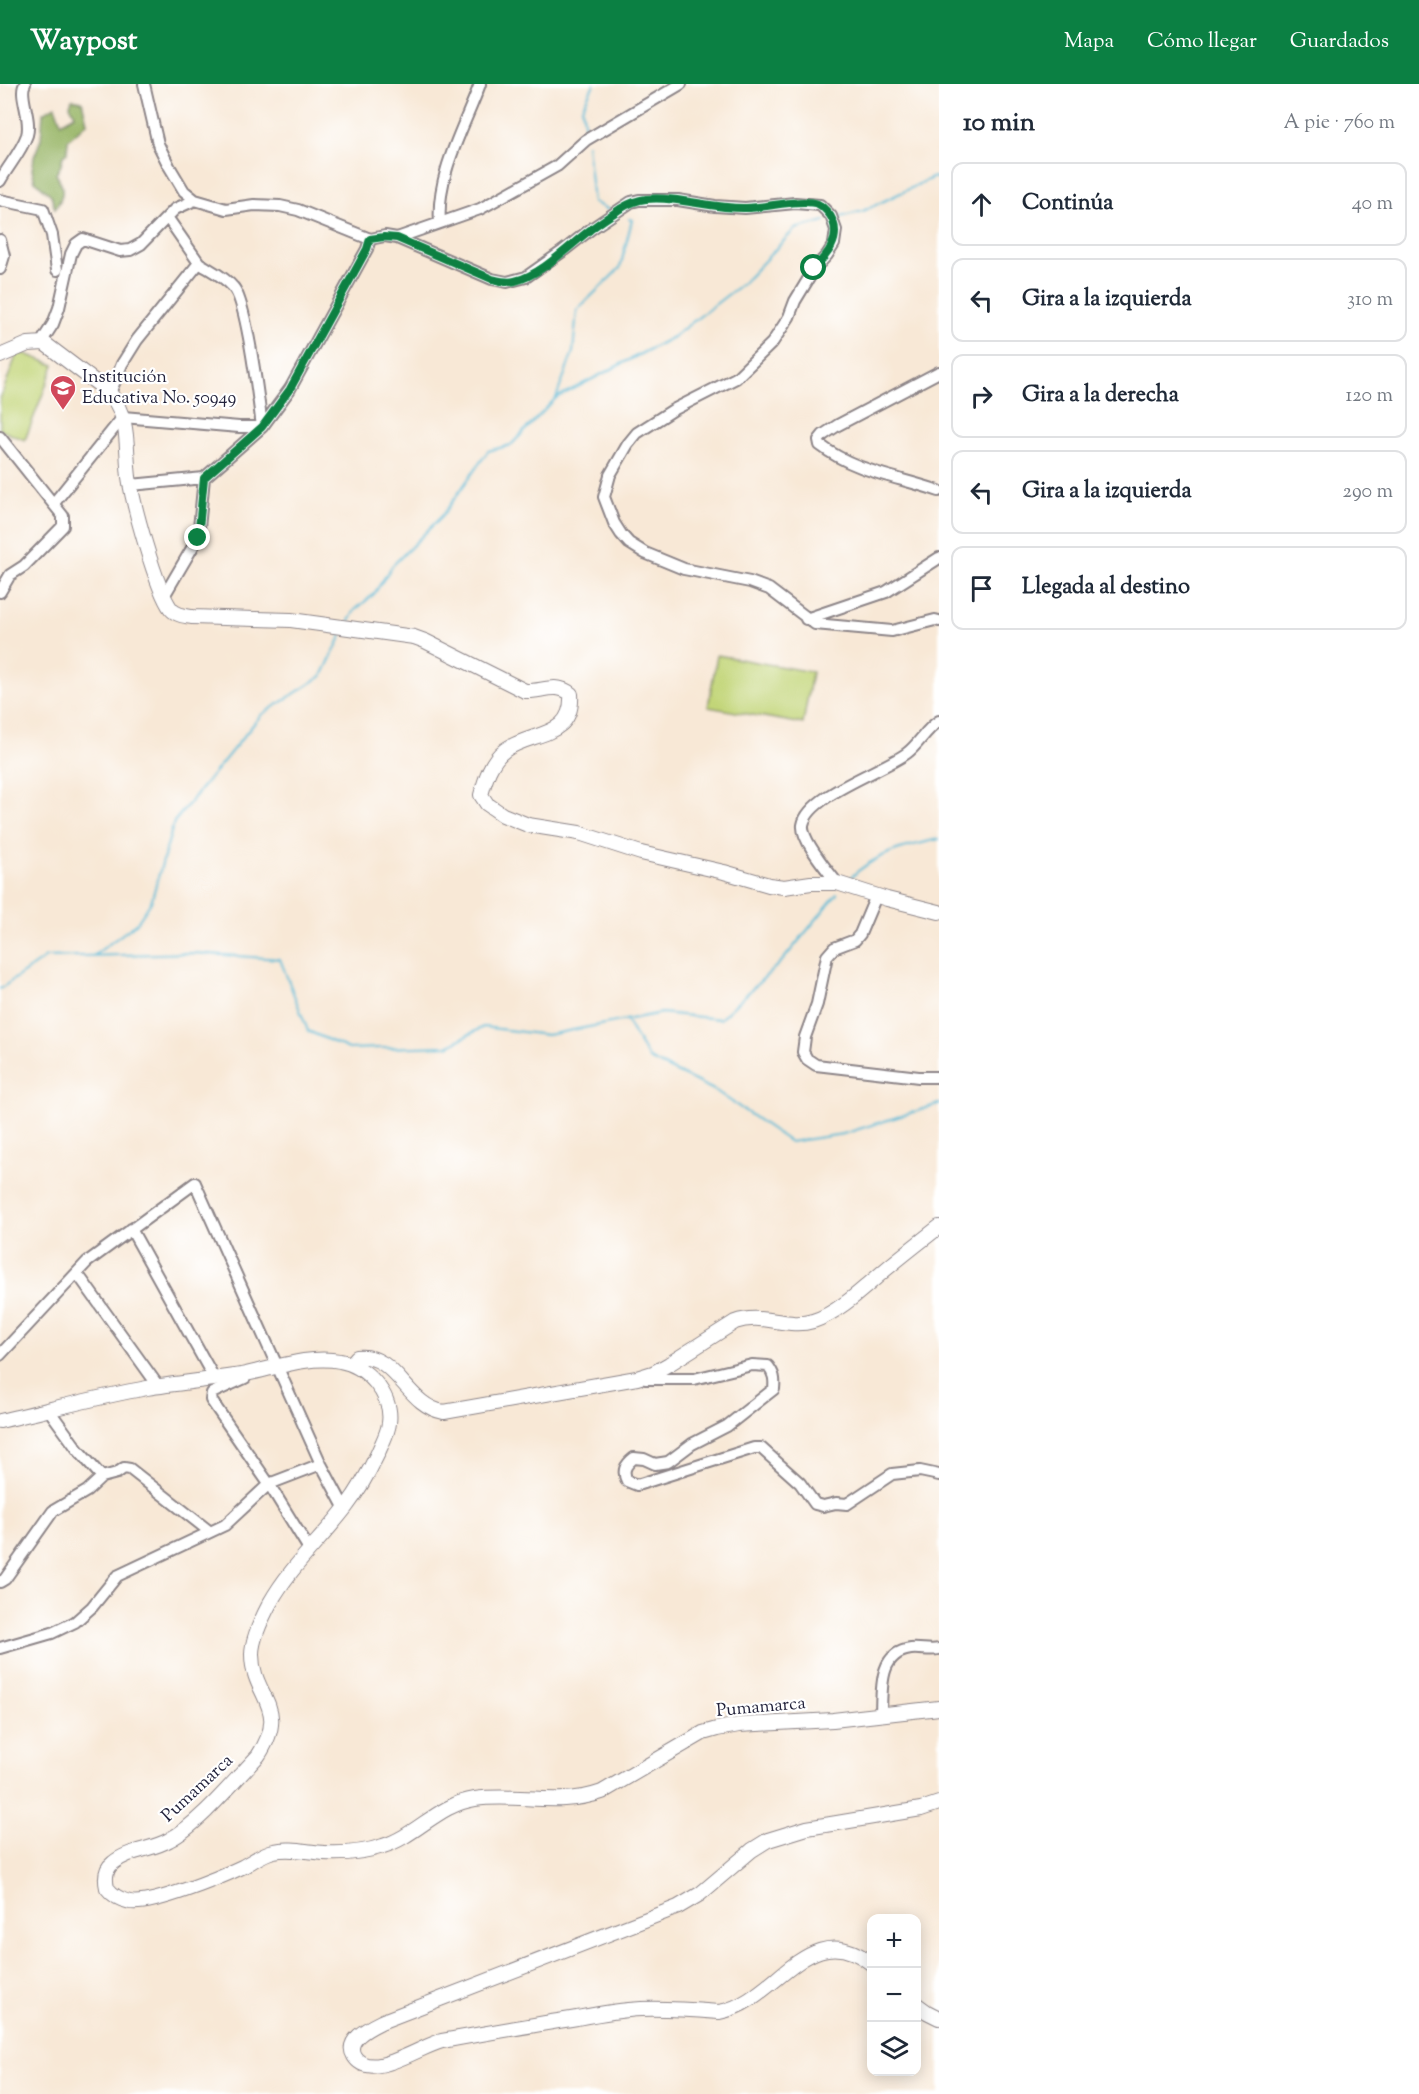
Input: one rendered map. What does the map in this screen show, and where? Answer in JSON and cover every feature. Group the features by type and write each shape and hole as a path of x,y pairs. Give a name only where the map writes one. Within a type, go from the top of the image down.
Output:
{"main road":[{"path":"0,356 28,344 44,343 110,393 123,417 131,485 141,526 164,596 172,610 185,616 291,620 414,637 425,640 525,691 533,692 552,687 565,689 571,694 572,705 562,724 554,730 504,750 489,770 481,795 487,804 503,815 528,825 579,833 641,853 769,885 784,887 811,883 837,883 876,896 939,912"},
{"path":"351,1364 357,1357 364,1356 383,1363 422,1402 433,1410 444,1412 637,1378 654,1373 745,1318 815,1321 856,1294 939,1227"},
{"name":"Pumamarca","path":"0,1420 159,1387 280,1370 312,1360 338,1360 351,1364 376,1383 387,1406 389,1423 387,1432 366,1478 345,1509 296,1564 270,1603 253,1640 254,1670 270,1704 271,1712 270,1733 265,1746 258,1756 189,1826 170,1840 112,1863 106,1873 105,1881 107,1888 118,1898 137,1902 171,1893 215,1879 273,1851 288,1849 328,1853 381,1847 404,1837 444,1810 471,1800 484,1798 564,1799 591,1796 602,1792 703,1733 731,1726 833,1720 939,1708"},
{"path":"867,1961 847,1950 824,1950 797,1962 750,2000 719,2012 641,2009 524,2026 431,2043 397,2061 382,2065 365,2064 356,2058 352,2051 355,2040 362,2032 382,2022 678,1907 700,1893 752,1850 768,1840 807,1828 921,1809 939,1803"},
{"path":"921,2008 939,2018"}],"street":[{"path":"0,181 27,136 28,113 22,91 24,84"},
{"path":"144,84 158,144 184,191 195,200 226,209 254,205 280,206 298,210 370,239 397,238 492,279 507,282 526,277 591,229 631,202 639,200 678,200 745,208 807,202 820,205 831,216 836,230 834,244 814,268 795,301 789,317 772,343 736,378 673,410 637,434 628,444 610,475 604,497 621,534 629,543 645,553 684,569 750,582 770,589 815,624 892,631 935,620 939,621"},
{"path":"440,223 440,206 446,169 480,84"},
{"path":"397,238 480,208 556,166 586,140 681,84"},
{"path":"0,200 43,209 52,235 57,270"},
{"path":"44,343 44,338 53,324 69,271 69,261 76,244 83,238 120,251 129,250 141,244 175,209 195,200"},
{"path":"167,217 199,262 233,286 239,298 254,367 262,427"},
{"path":"131,485 204,478 262,427 290,389 367,249 370,239"},
{"path":"0,240 4,256 0,269"},
{"path":"110,393 122,364 137,340 199,262"},
{"path":"939,372 838,425 819,440 820,445 834,456 860,468 939,491"},
{"path":"54,504 123,417 262,427"},
{"path":"0,437 63,516 63,526 24,566 10,575 0,592"},
{"path":"164,596 198,538 204,478"},
{"path":"806,618 886,592 939,558"},
{"path":"837,883 808,842 803,826 808,813 840,789 909,751 931,726 939,721"},
{"path":"876,896 860,934 855,940 834,948 828,956 817,1004 802,1052 816,1065 919,1077 939,1077"},
{"path":"0,1355 87,1262 195,1183 321,1464 345,1509"},
{"path":"131,1229 214,1378"},
{"path":"77,1274 159,1387"},
{"path":"637,1378 694,1379 752,1365 768,1366 774,1374 775,1381 774,1389 755,1405 727,1426 692,1444 668,1462 655,1464 634,1458 624,1469 627,1481 637,1485 754,1448 761,1448 800,1483 815,1504 823,1506 852,1502 892,1474 920,1471 939,1475"},
{"path":"280,1370 242,1378 212,1393 211,1396 309,1549"},
{"path":"49,1410 102,1478"},
{"path":"0,1648 52,1634 75,1622 117,1576 225,1525 269,1484 321,1464"},
{"path":"0,1582 5,1579 53,1511 87,1491 102,1478 124,1468 130,1469 209,1531"},
{"path":"881,1715 883,1681 886,1666 892,1656 910,1649 939,1649"}],"green space":[{"path":"72,99 82,101 87,123 68,140 67,153 63,156 56,174 62,192 55,209 51,195 35,181 32,170 34,157 41,139 43,113 55,106 61,123 75,115 70,105"},
{"path":"18,351 54,365 25,440 0,430 0,399"},
{"path":"717,655 812,672 803,724 708,707"}],"waterway":[{"path":"586,135 582,108 594,84"},
{"path":"587,144 593,202 611,211"},
{"path":"840,217 863,211 934,177 939,179"},
{"path":"556,398 573,352 577,310 620,268 632,220 629,219"},
{"path":"349,621 355,610 374,594 392,566 443,515 488,451 511,445 556,398 673,337 743,283 795,229 825,221"},
{"path":"93,956 137,923 151,902 174,822 261,715 322,676 342,635"},
{"path":"849,879 869,863 891,852 939,839"},
{"path":"0,989 46,957 194,953 280,959 308,1031 349,1049 448,1046 483,1027 547,1035 662,1013 720,1019 783,960 837,894"},
{"path":"626,1020 649,1059 716,1091 790,1142 843,1134 939,1104"}],"place":[{"name":"Institución Educativa No. 50949","path":"63,411"}],"route":[{"path":"198,538 204,478 262,427 290,389 367,249 370,239 397,238 492,279 507,282 517,281 537,270 631,202 645,199 678,200 745,208 807,202 820,205 831,216 836,230 834,244 814,268"}]}
